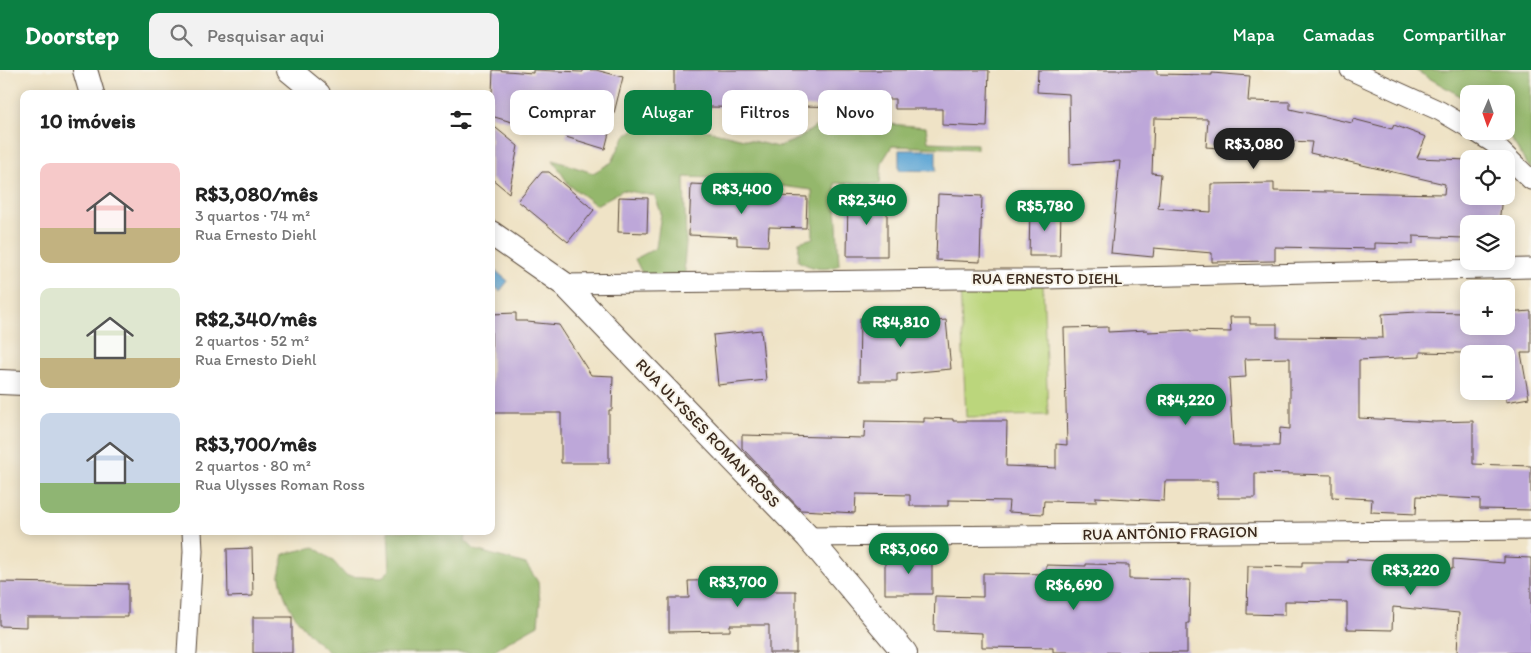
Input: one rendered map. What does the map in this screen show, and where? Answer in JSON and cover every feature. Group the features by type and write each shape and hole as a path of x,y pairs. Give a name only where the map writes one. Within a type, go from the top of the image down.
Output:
{"street":[{"path":"84,70 91,90"},
{"path":"289,70 313,90"},
{"path":"1350,70 1440,111 1460,123"},
{"path":"1488,140 1531,180"},
{"name":"RUA ULYSSES ROMAN ROSS","path":"495,236 564,284 808,537 905,653"},
{"name":"RUA ERNESTO DIEHL","path":"564,284 958,278 1044,279 1531,268"},
{"path":"0,382 20,383"},
{"name":"RUA ANTÔNIO FRAGION","path":"808,537 1531,530"},
{"path":"187,653 193,551 192,535"}],"green space":[{"path":"1415,70 1531,70 1531,170 1512,140 1515,140 1515,85 1460,85 1460,96"},
{"path":"892,124 926,127 928,142 977,144 977,149 892,146 882,162 880,184 835,183 839,265 823,269 798,261 799,242 813,238 812,190 765,184 764,196 743,195 743,179 684,177 686,244 684,264 686,276 644,277 635,259 656,248 661,213 655,196 623,190 596,205 569,185 553,160 593,173 612,162 627,135 712,135 712,132 778,147 804,135 808,135 808,132 818,127 818,135 892,135"},
{"path":"1043,284 1048,415 966,417 960,287"},
{"path":"388,535 466,535 465,540 475,550 526,564 538,582 540,602 538,625 499,647 493,653 330,653 305,629 291,610 282,589 280,574 284,554 314,547 333,561 346,576 381,578 390,570"}],"water":[{"path":"899,150 936,150 936,171 899,170"},
{"path":"495,270 508,281 500,291 495,287"}],"building":[{"path":"493,70 533,73 533,70 583,72 583,70 596,70 623,77 614,113 614,90 510,90 510,122 495,117 495,90 492,90"},
{"path":"674,70 989,70 987,127 942,125 942,109 895,109 895,99 892,99 892,90 818,90 818,106 808,106 808,90 722,90 722,107 712,107 712,90 674,90"},
{"path":"1038,70 1157,70 1157,74 1212,75 1212,73 1250,76 1248,101 1290,102 1290,109 1352,123 1353,119 1392,129 1394,125 1426,137 1417,158 1460,160 1460,205 1501,205 1500,215 1460,215 1460,238 1413,236 1413,244 1375,243 1375,249 1275,247 1275,261 1212,262 1212,253 1154,248 1153,257 1111,253 1120,161 1070,164 1069,94 1037,92","holes":["1154,118 1208,119 1206,147 1244,150 1245,139 1312,142 1310,153 1445,184 1444,194 1274,191 1274,183 1211,184 1211,212 1158,208 1161,174 1152,173"]},
{"path":"495,127 518,146 509,193 495,181"},
{"path":"567,135 608,135 605,149 566,137"},
{"path":"542,172 549,172 594,210 568,242 518,201"},
{"path":"691,184 733,186 732,203 774,204 774,196 807,197 806,228 769,227 768,246 737,245 737,237 689,235"},
{"path":"938,194 982,196 980,262 936,260"},
{"path":"848,195 887,195 887,256 847,256"},
{"path":"619,197 648,198 647,233 618,232"},
{"path":"1030,207 1061,207 1060,256 1029,256"},
{"path":"1531,311 1531,353 1521,353 1529,398 1506,402 1506,400 1515,400 1515,345 1460,345 1460,353 1420,352 1420,357 1359,360 1359,418 1435,422 1473,421 1473,464 1531,466 1531,510 1480,509 1480,499 1417,496 1416,514 1371,512 1372,499 1332,497 1332,475 1255,473 1255,498 1218,498 1218,481 1165,481 1164,501 1096,497 1096,502 1044,501 1043,514 1008,512 1009,501 948,500 948,506 910,506 910,495 856,494 855,513 801,510 742,448 742,435 864,438 865,421 924,422 924,418 953,419 953,421 1007,421 1006,466 1056,468 1056,444 1067,445 1064,328 1108,327 1108,332 1190,330 1231,332 1230,317 1250,317 1250,324 1277,324 1277,337 1383,338 1382,314 1417,312 1460,313 1460,335 1515,335 1515,312","holes":["1290,358 1290,429 1280,428 1279,446 1233,446 1229,378 1246,377 1245,359"]},
{"path":"516,313 516,321 559,325 591,375 613,376 612,410 609,410 609,463 561,463 561,413 495,413 495,314"},
{"path":"860,318 898,318 898,325 946,320 951,369 897,374 897,381 859,381"},
{"path":"761,330 766,380 718,385 713,335"},
{"path":"252,548 253,596 228,597 227,549"},
{"path":"932,555 932,594 885,594 885,556"},
{"path":"1504,557 1531,558 1531,653 1457,653 1459,613 1393,607 1392,630 1347,629 1347,602 1285,601 1285,615 1247,614 1248,566 1302,567 1302,562 1347,562 1347,559 1395,562 1394,566 1453,569 1453,559 1504,563"},
{"path":"1086,564 1129,565 1129,579 1190,580 1187,653 1053,652 1053,648 982,647 982,633 934,631 935,596 983,597 983,573 1046,574 1046,565 1086,566"},
{"path":"734,571 772,571 772,591 796,591 796,653 769,653 769,625 730,625 730,631 669,632 669,598 689,598 688,581 734,580"},
{"path":"0,582 128,584 128,617 26,617 26,627 0,626"},
{"path":"253,617 292,617 292,653 253,653"}]}
